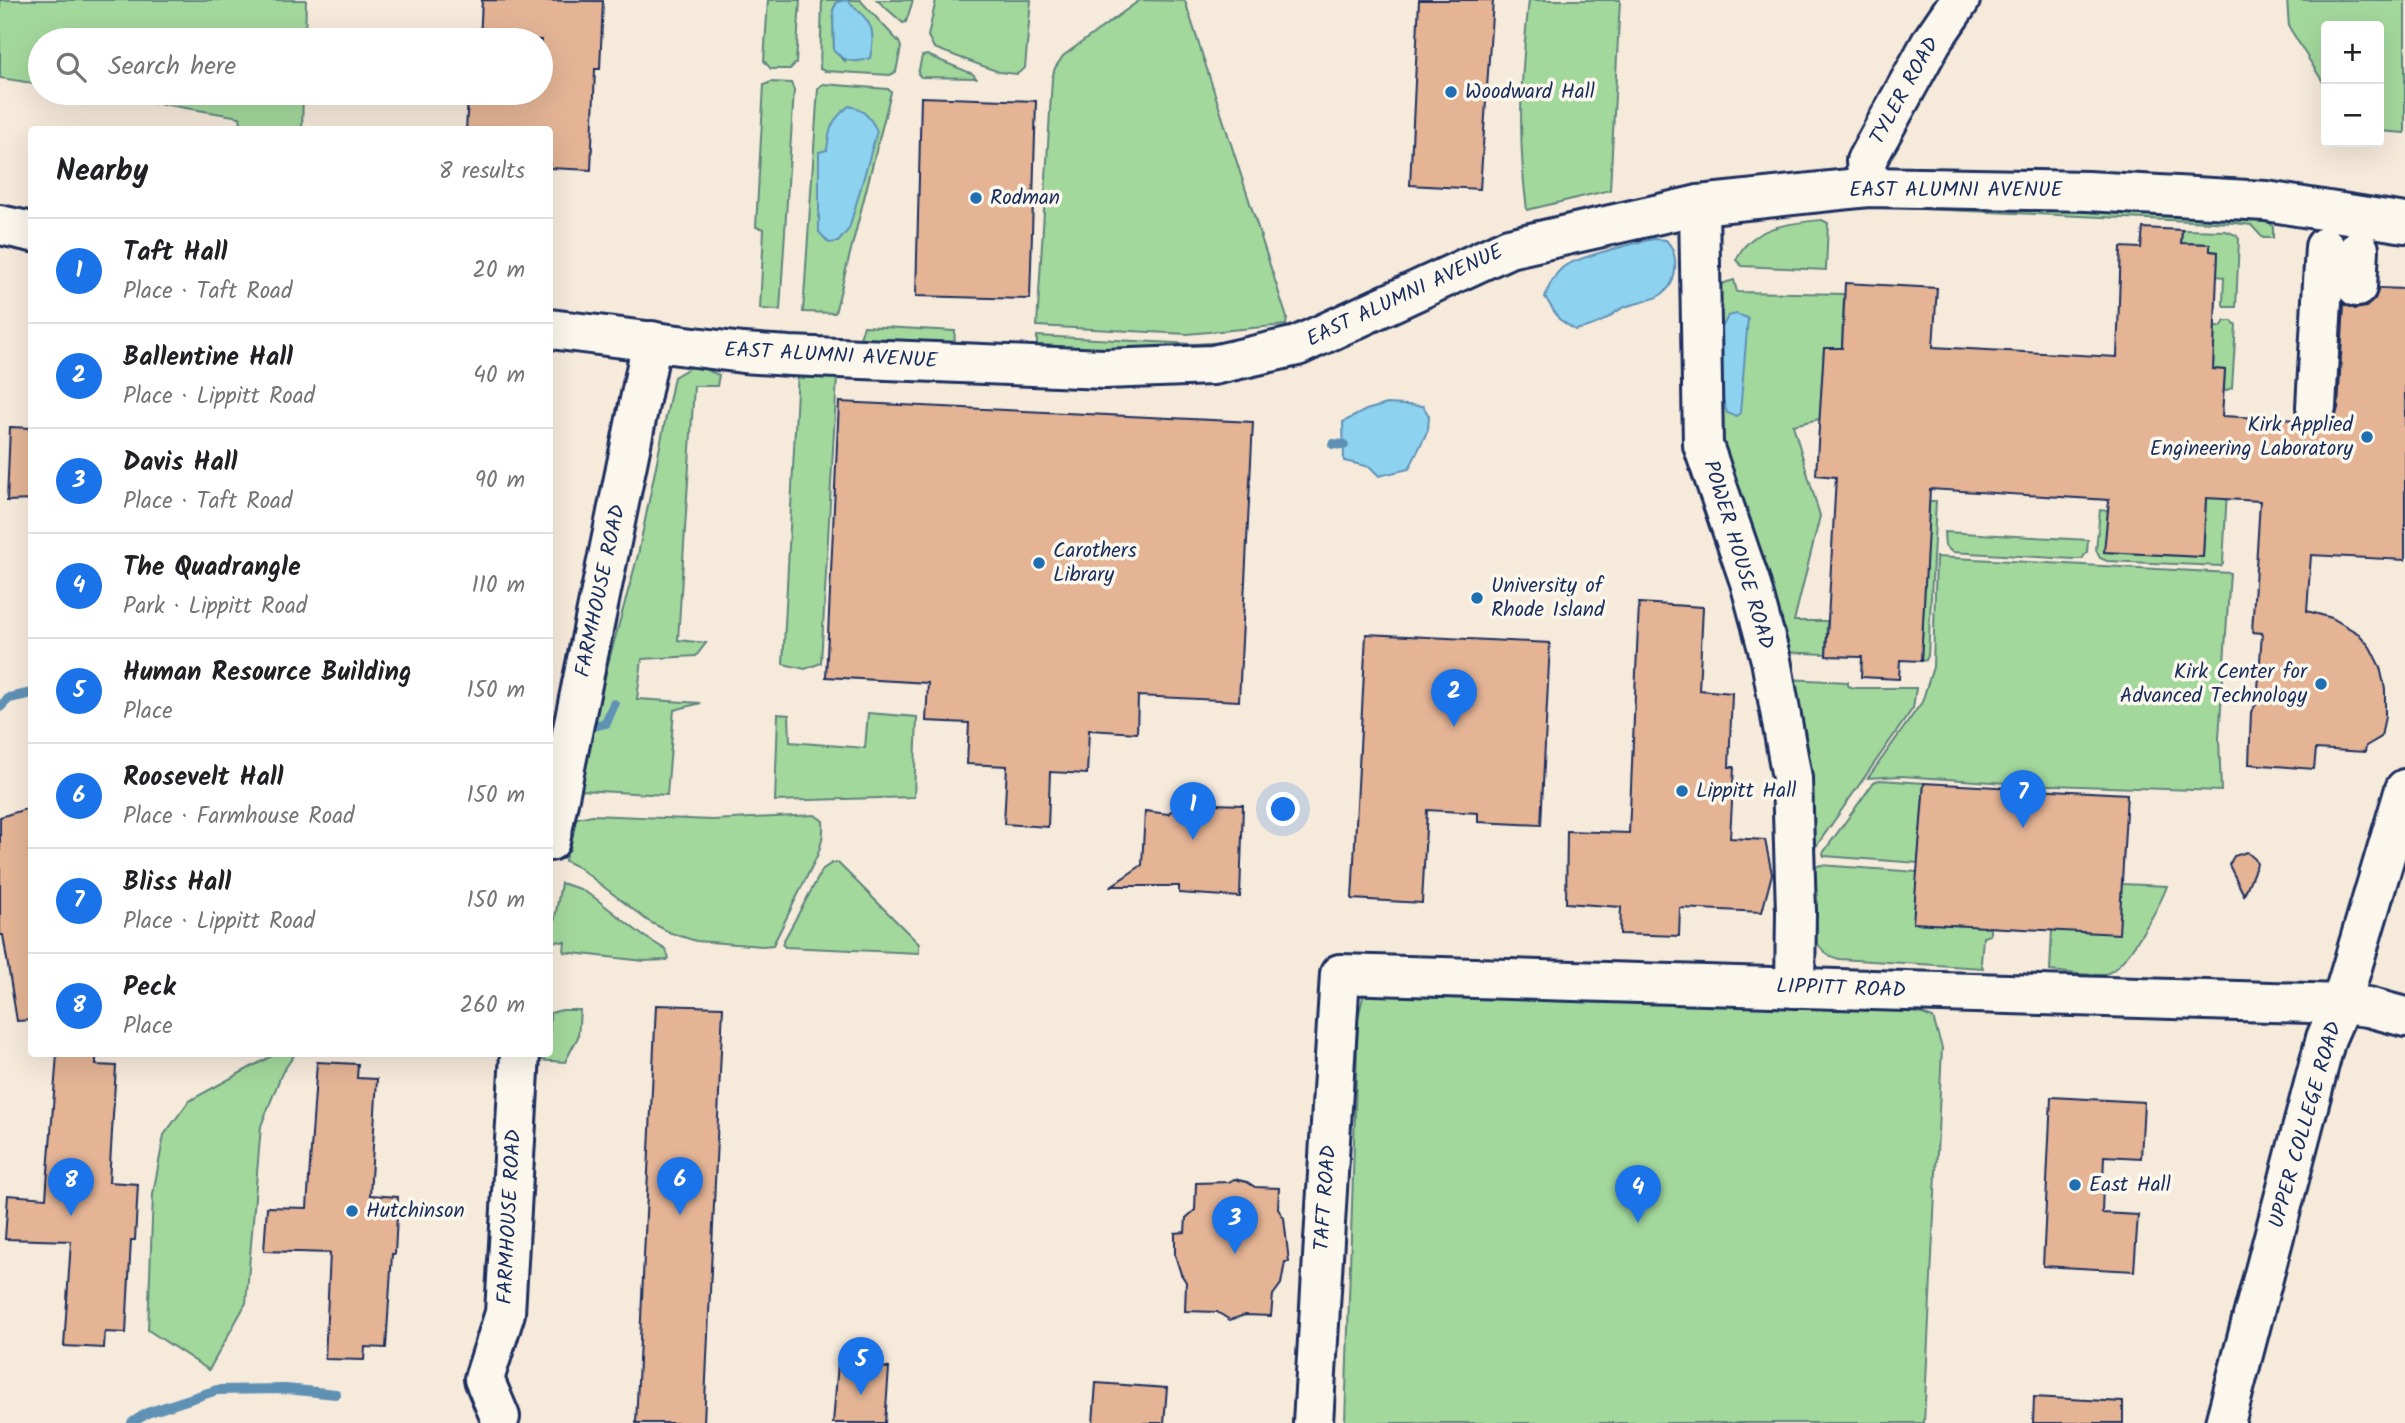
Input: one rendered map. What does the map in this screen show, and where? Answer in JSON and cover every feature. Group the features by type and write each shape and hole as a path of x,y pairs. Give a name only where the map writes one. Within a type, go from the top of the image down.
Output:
{"street":[{"name":"TYLER ROAD","path":"1868,187 1866,161 1932,41 1960,0"},
{"name":"EAST ALUMNI AVENUE","path":"560,330 790,356 1104,369 1213,365 1297,346 1509,248 1699,205 1868,187 2087,191 2266,201 2405,223"},
{"name":"POWER HOUSE ROAD","path":"1699,205 1703,445 1754,595 1770,660 1792,778 1795,988"},
{"path":"0,225 28,231"},
{"path":"2316,407 2342,248 2357,288"},
{"name":"FARMHOUSE ROAD","path":"553,826 652,341"},
{"name":"UPPER COLLEGE ROAD","path":"2225,1423 2326,1038 2341,1004 2405,789"},
{"name":"LIPPITT ROAD","path":"1340,974 2341,1004 2368,1007 2405,1017"},
{"name":"TAFT ROAD","path":"1313,1423 1340,974"},
{"name":"FARMHOUSE ROAD","path":"500,1417 484,1379 505,1313 520,1057"}],"green space":[{"path":"0,0 306,0 305,28 28,28 28,82 0,78"},
{"path":"768,0 800,0 796,63 790,69 771,69 764,61"},
{"path":"822,0 843,0 837,2 833,10 834,51 845,61 862,14 847,0 860,0 899,42 901,47 896,72 890,75 820,69"},
{"path":"877,0 913,0 906,22 903,23"},
{"path":"936,0 1031,0 1025,68 1017,74 999,72 934,48 928,36"},
{"path":"1140,0 1185,1 1287,318 1286,325 1187,334 1037,326 1052,79 1055,68 1063,56"},
{"path":"1529,0 1620,0 1610,190 1527,210 1521,105"},
{"path":"2287,0 2405,0 2405,133 2384,131 2384,21 2321,21 2321,79 2289,27"},
{"path":"927,55 973,74 976,78 921,77 918,74 922,56"},
{"path":"771,82 791,83 794,90 780,310 760,309 764,229 756,227 764,85"},
{"path":"823,84 888,89 891,92 835,313 803,312 818,88"},
{"path":"168,105 303,105 302,126 242,126 240,117"},
{"path":"1893,202 2266,218 2273,227 2273,238 2263,238 2251,225 2235,223 1850,208"},
{"path":"1822,220 1828,223 1826,270 1742,266 1736,260 1751,240 1761,233 1784,225"},
{"path":"2182,230 2226,231 2239,239 2236,307 2224,307 2223,304 2224,277 2217,276 2218,252 2210,251 2210,244 2190,243 2181,250"},
{"path":"1734,280 1737,292 1844,294 1842,348 1824,348 1820,419 1793,425 1820,516 1794,621 1827,621 1826,654 1781,652 1723,461 1711,287"},
{"path":"2225,321 2232,321 2236,325 2232,388 2224,391 2225,370 2213,369 2215,327 2221,327"},
{"path":"864,326 955,331 954,348 862,343 860,338"},
{"path":"1037,336 1194,344 1247,341 1241,346 1042,352 1037,347"},
{"path":"694,365 719,375 717,386 694,386 678,640 706,643 696,656 642,659 637,699 701,703 674,710 667,795 581,790 593,718 638,555 674,377"},
{"path":"798,371 837,377 821,663 805,669 783,664"},
{"path":"2230,437 2221,566 2107,561 2100,558 2096,550 2100,510 2108,511 2105,552 2203,557 2206,498 2217,498"},
{"path":"1929,501 1936,501 1928,656 1921,661"},
{"path":"1944,532 2088,540 2087,552 2082,559 2074,559 1952,552 1945,546"},
{"path":"1936,557 2230,573 2219,738 2221,791 2023,784 1901,776 1868,778 1922,702 1933,667"},
{"path":"1786,679 1848,682 1848,686 1854,688 1916,688 1913,708 1810,855"},
{"path":"868,713 917,717 914,797 775,801 778,714 789,715 790,742 865,748"},
{"path":"1880,780 1924,783 1918,863 1824,856 1823,853 1874,782"},
{"path":"592,815 712,820 815,815 823,821 823,835 817,856 773,945 696,941 671,933 648,921 578,867 565,861 572,819"},
{"path":"832,863 838,863 919,944 919,953 785,947 782,944 823,869"},
{"path":"1820,865 1917,872 1990,927 1990,935 1983,937 1983,968 1839,959 1827,954 1814,934 1812,921 1815,868"},
{"path":"561,883 580,889 595,898 666,950 669,958 644,961 564,952 565,942 553,941"},
{"path":"2122,884 2167,886 2149,921 2122,962 2113,970 2099,975 2050,971 2052,930"},
{"path":"1379,985 1914,1011 1933,1018 1942,1048 1924,1423 1345,1423 1358,1018 1364,993"},
{"path":"580,1010 578,1037 565,1062 538,1060 538,1057 553,1057 553,1012"},
{"path":"270,1057 293,1057 282,1073 261,1126 246,1303 209,1370 148,1330 153,1194 164,1135 189,1101"}],"water":[{"path":"847,0 870,25 873,38 870,58 850,61 834,51 833,10 837,2"},
{"path":"849,106 866,114 877,131 849,229 838,242 829,243 819,232 819,152 827,150 832,125"},
{"path":"1653,239 1666,240 1673,253 1675,268 1668,289 1653,299 1622,308 1595,325 1575,330 1559,319 1545,297 1562,268 1591,255"},
{"path":"1736,314 1748,318 1740,413 1736,416 1727,413 1724,405 1718,339 1728,316"},
{"path":"1387,404 1423,406 1429,416 1428,430 1409,469 1379,476 1370,467 1344,461 1343,422 1366,410"}],"building":[{"path":"482,0 603,1 600,69 595,69 591,170 553,168 553,126 466,126 468,105 553,105 553,28 481,28"},
{"name":"Woodward Hall","path":"1419,0 1493,0 1480,189 1410,185"},
{"name":"Rodman","path":"921,97 1036,101 1030,299 916,296"},
{"path":"2143,228 2182,230 2181,243 2210,244 2210,251 2218,252 2213,369 2225,370 2222,416 2299,420 2314,429 2326,426 2335,418 2338,408 2344,304 2355,309 2366,307 2375,299 2379,288 2405,289 2405,560 2311,555 2307,611 2332,618 2359,634 2370,647 2380,667 2385,689 2385,716 2381,737 2366,746 2365,752 2316,749 2314,769 2249,764 2251,712 2257,703 2262,633 2252,632 2260,501 2206,498 2203,557 2104,552 2109,500 1930,489 1921,661 1900,660 1899,679 1861,677 1862,657 1826,656 1836,477 1816,475 1824,348 1842,348 1845,283 1937,288 1933,347 2117,357 2121,247 2141,248"},
{"name":"Carothers Library","path":"839,402 1253,422 1239,701 1138,696 1137,733 1089,730 1087,774 1050,772 1048,827 1004,824 1007,766 967,764 969,723 926,721 928,683 826,677"},
{"path":"10,427 28,428 28,500 7,501"},
{"name":"Lippitt Hall","path":"1639,603 1703,607 1699,690 1732,693 1729,767 1734,767 1730,838 1765,840 1772,874 1762,912 1680,908 1679,936 1620,934 1621,907 1566,903 1567,831 1629,833"},
{"path":"1366,634 1550,643 1541,825 1478,822 1478,813 1427,810 1422,903 1352,899"},
{"path":"1924,783 2127,794 2119,934 1913,923"},
{"path":"1186,803 1243,805 1240,897 1179,893 1179,886 1111,886 1142,865 1145,811 1168,814 1171,811 1184,811"},
{"path":"28,808 28,1020 17,1021 3,935 0,935 0,817"},
{"path":"2247,852 2257,864 2244,895 2229,865 2234,856"},
{"path":"656,1005 723,1007 704,1423 636,1423"},
{"path":"57,1057 96,1057 96,1065 116,1066 109,1182 138,1184 135,1240 131,1240 126,1333 105,1332 104,1348 64,1346 71,1241 5,1239 8,1195 46,1198"},
{"name":"Hutchinson","path":"317,1062 358,1064 357,1078 377,1079 370,1195 398,1197 386,1348 365,1347 364,1360 325,1359 330,1253 264,1251 267,1207 307,1208"},
{"name":"East Hall","path":"2051,1097 2144,1102 2141,1158 2104,1156 2102,1213 2138,1215 2134,1271 2043,1266"},
{"path":"1234,1179 1255,1187 1279,1188 1278,1209 1284,1218 1289,1262 1285,1262 1281,1284 1273,1295 1271,1316 1245,1315 1230,1320 1217,1312 1185,1311 1186,1282 1175,1255 1175,1233 1185,1232 1186,1218 1195,1210 1196,1183 1229,1182"},
{"path":"838,1363 889,1368 885,1423 833,1423"},
{"path":"1096,1383 1167,1388 1164,1423 1093,1423"},
{"path":"2034,1397 2123,1402 2123,1423 2033,1423"}],"waterway":[{"path":"1333,444 1344,445"},
{"path":"0,707 9,698 28,694"},
{"path":"586,728 606,723 614,704"},
{"path":"132,1423 147,1413 217,1390 286,1389 336,1394"}],"place":[{"name":"Woodward Hall","path":"1451,92"},
{"name":"Rodman","path":"976,198"},
{"name":"Kirk Applied Engineering Laboratory","path":"2367,437"},
{"name":"Carothers Library","path":"1039,563"},
{"name":"University of Rhode Island","path":"1477,598"},
{"name":"Kirk Center for Advanced Technology","path":"2321,684"},
{"name":"Ballentine Hall","path":"1454,727"},
{"name":"Lippitt Hall","path":"1682,791"},
{"name":"Bliss Hall","path":"2023,828"},
{"name":"Taft Hall","path":"1193,840"},
{"name":"East Hall","path":"2075,1185"},
{"name":"Hutchinson","path":"352,1211"},
{"name":"Roosevelt Hall","path":"680,1215"},
{"name":"Peck","path":"71,1216"},
{"name":"The Quadrangle","path":"1638,1223"},
{"name":"Davis Hall","path":"1235,1254"},
{"name":"Human Resource Building","path":"861,1395"}]}
